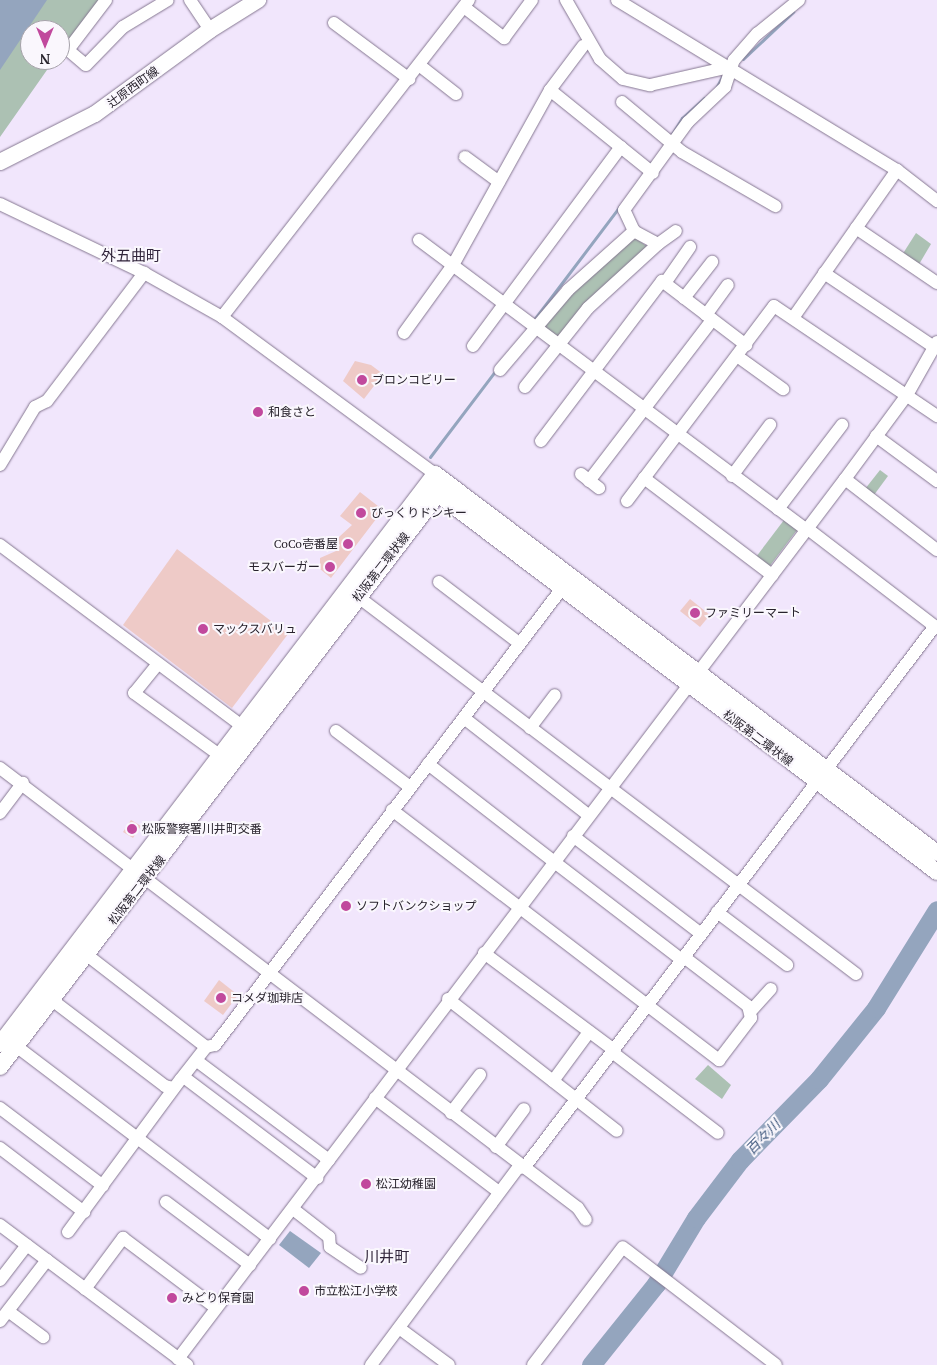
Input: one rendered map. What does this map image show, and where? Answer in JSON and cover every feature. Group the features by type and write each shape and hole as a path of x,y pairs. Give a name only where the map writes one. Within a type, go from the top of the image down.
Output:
{"main road":[{"name":"辻原西町線","path":"0,162 95,114 210,30 258,0"},
{"name":"松阪第二環状線","path":"8,1045 52,1000 87,955 218,754 434,474 821,776 937,872"},
{"name":"松阪第二環状線","path":"0,1067 8,1045 438,494 563,587 695,679"},
{"name":"松阪第二環状線","path":"821,776 937,854"}],"street":[{"path":"106,0 68,50 86,66 123,27 168,0"},
{"path":"190,0 207,21 210,30"},
{"path":"222,317 467,3 504,38 532,0"},
{"path":"566,0 600,59 623,79 650,84 731,69"},
{"path":"617,0 897,170 937,202"},
{"path":"658,244 634,231 624,210 669,140 721,92 731,69 757,34 799,0"},
{"path":"334,23 409,79"},
{"path":"404,333 453,265 550,90 582,46"},
{"path":"419,65 456,94"},
{"path":"550,90 648,170"},
{"path":"622,102 682,152 719,170 724,180 775,206"},
{"path":"473,346 503,303 621,147"},
{"path":"465,157 499,182"},
{"path":"793,318 897,170"},
{"path":"0,204 144,273 222,317 434,474 438,494"},
{"path":"856,228 937,284"},
{"path":"500,370 532,325 580,278 634,231"},
{"path":"525,387 596,299 658,244 676,231"},
{"path":"373,1364 522,1166 577,1098 737,885 936,627 419,240"},
{"path":"665,283 690,247"},
{"path":"684,298 712,262"},
{"path":"0,465 35,407 47,401 144,273"},
{"path":"0,1225 178,1362 216,1308 317,1178 448,999 588,815 695,679 907,395 936,344 824,273"},
{"path":"541,441 662,281 746,345"},
{"path":"590,481 709,317 728,285"},
{"path":"627,501 774,306 793,318 828,346 937,416"},
{"path":"737,356 783,389"},
{"path":"778,509 842,424"},
{"path":"732,476 770,425"},
{"path":"876,436 937,481"},
{"path":"644,478 772,575"},
{"path":"844,479 937,550"},
{"path":"0,546 241,725"},
{"path":"438,582 519,642"},
{"path":"68,1232 174,1088 185,1078 206,1048 214,1045 464,718 519,642 563,587"},
{"path":"357,596 856,974"},
{"path":"157,664 134,693 218,754"},
{"path":"530,728 555,695"},
{"path":"464,718 588,815"},
{"path":"336,731 410,787"},
{"path":"392,810 719,1060 751,1018 748,1006 553,861 428,764"},
{"path":"0,768 141,873 394,1071 578,1208 586,1220"},
{"path":"0,813 22,783"},
{"path":"573,836 701,934"},
{"path":"717,912 787,965"},
{"path":"484,953 718,1133"},
{"path":"87,955 206,1048"},
{"path":"750,1012 771,989"},
{"path":"448,999 617,1131"},
{"path":"52,1000 165,1086 174,1088"},
{"path":"554,1081 589,1032"},
{"path":"8,1045 138,1139 270,1239"},
{"path":"197,1061 329,1160"},
{"path":"451,1114 480,1075"},
{"path":"185,1078 317,1178"},
{"path":"375,1098 495,1189"},
{"path":"0,1108 103,1186"},
{"path":"496,1147 524,1109"},
{"path":"0,1148 84,1212"},
{"path":"166,1202 250,1265"},
{"path":"293,1209 329,1237 330,1247 361,1268"},
{"path":"85,1289 123,1238 216,1308"},
{"path":"0,1280 27,1245"},
{"path":"533,1365 624,1248 776,1365"},
{"path":"43,1337 4,1316 47,1260"},
{"path":"399,1328 449,1365"}],"green space":[{"path":"41,0 100,0 70,39 70,20 28,20"},
{"path":"20,32 20,70 47,70 0,137 0,63"},
{"path":"916,233 931,244 918,266 902,255"},
{"path":"634,237 651,249 559,339 542,328 581,283"},
{"path":"880,470 888,476 874,495 865,489"},
{"path":"784,520 797,530 769,567 756,557"},
{"path":"708,1065 731,1085 722,1099 695,1079"}],"water":[{"path":"0,0 47,0 34,20 20,20 20,40 0,70"},
{"path":"290,1231 321,1253 309,1268 279,1245"}],"building":[{"name":"ブロンコビリー","path":"355,361 371,365 383,374 364,399 343,381"},
{"path":"360,492 383,510 331,578 320,569 320,558 336,551 339,537 352,525 340,516"},
{"name":"マックスバリュ","path":"177,549 288,634 232,708 123,625"},
{"name":"ファミリーマート","path":"690,599 710,615 700,627 680,611"},
{"name":"松阪警察署川井町交番","path":"131,820 141,826 133,838 123,832"},
{"name":"コメダ珈琲店","path":"219,980 238,995 223,1015 204,1001"}],"waterway":[{"path":"743,59 793,12"},
{"path":"715,90 724,73"},
{"path":"672,134 682,118 704,98"},
{"path":"533,321 620,206"},
{"path":"430,457 496,370"},
{"name":"百々川","path":"591,1365 656,1284 696,1218 740,1160 819,1079 876,1008 937,910"}],"place":[{"name":"ブロンコビリー","path":"362,380"},
{"name":"和食さと","path":"258,412"},
{"name":"びっくりドンキー","path":"361,513"},
{"name":"CoCo壱番屋","path":"348,544"},
{"name":"モスバーガー","path":"330,567"},
{"name":"ファミリーマート","path":"695,613"},
{"name":"マックスバリュ","path":"203,629"},
{"name":"松阪警察署川井町交番","path":"132,829"},
{"name":"ソフトバンクショップ","path":"346,906"},
{"name":"コメダ珈琲店","path":"221,998"},
{"name":"松江幼稚園","path":"366,1184"},
{"name":"市立松江小学校","path":"304,1291"},
{"name":"みどり保育園","path":"172,1298"}],"district":[{"name":"外五曲町","path":"131,256"},
{"name":"川井町","path":"387,1257"}]}
